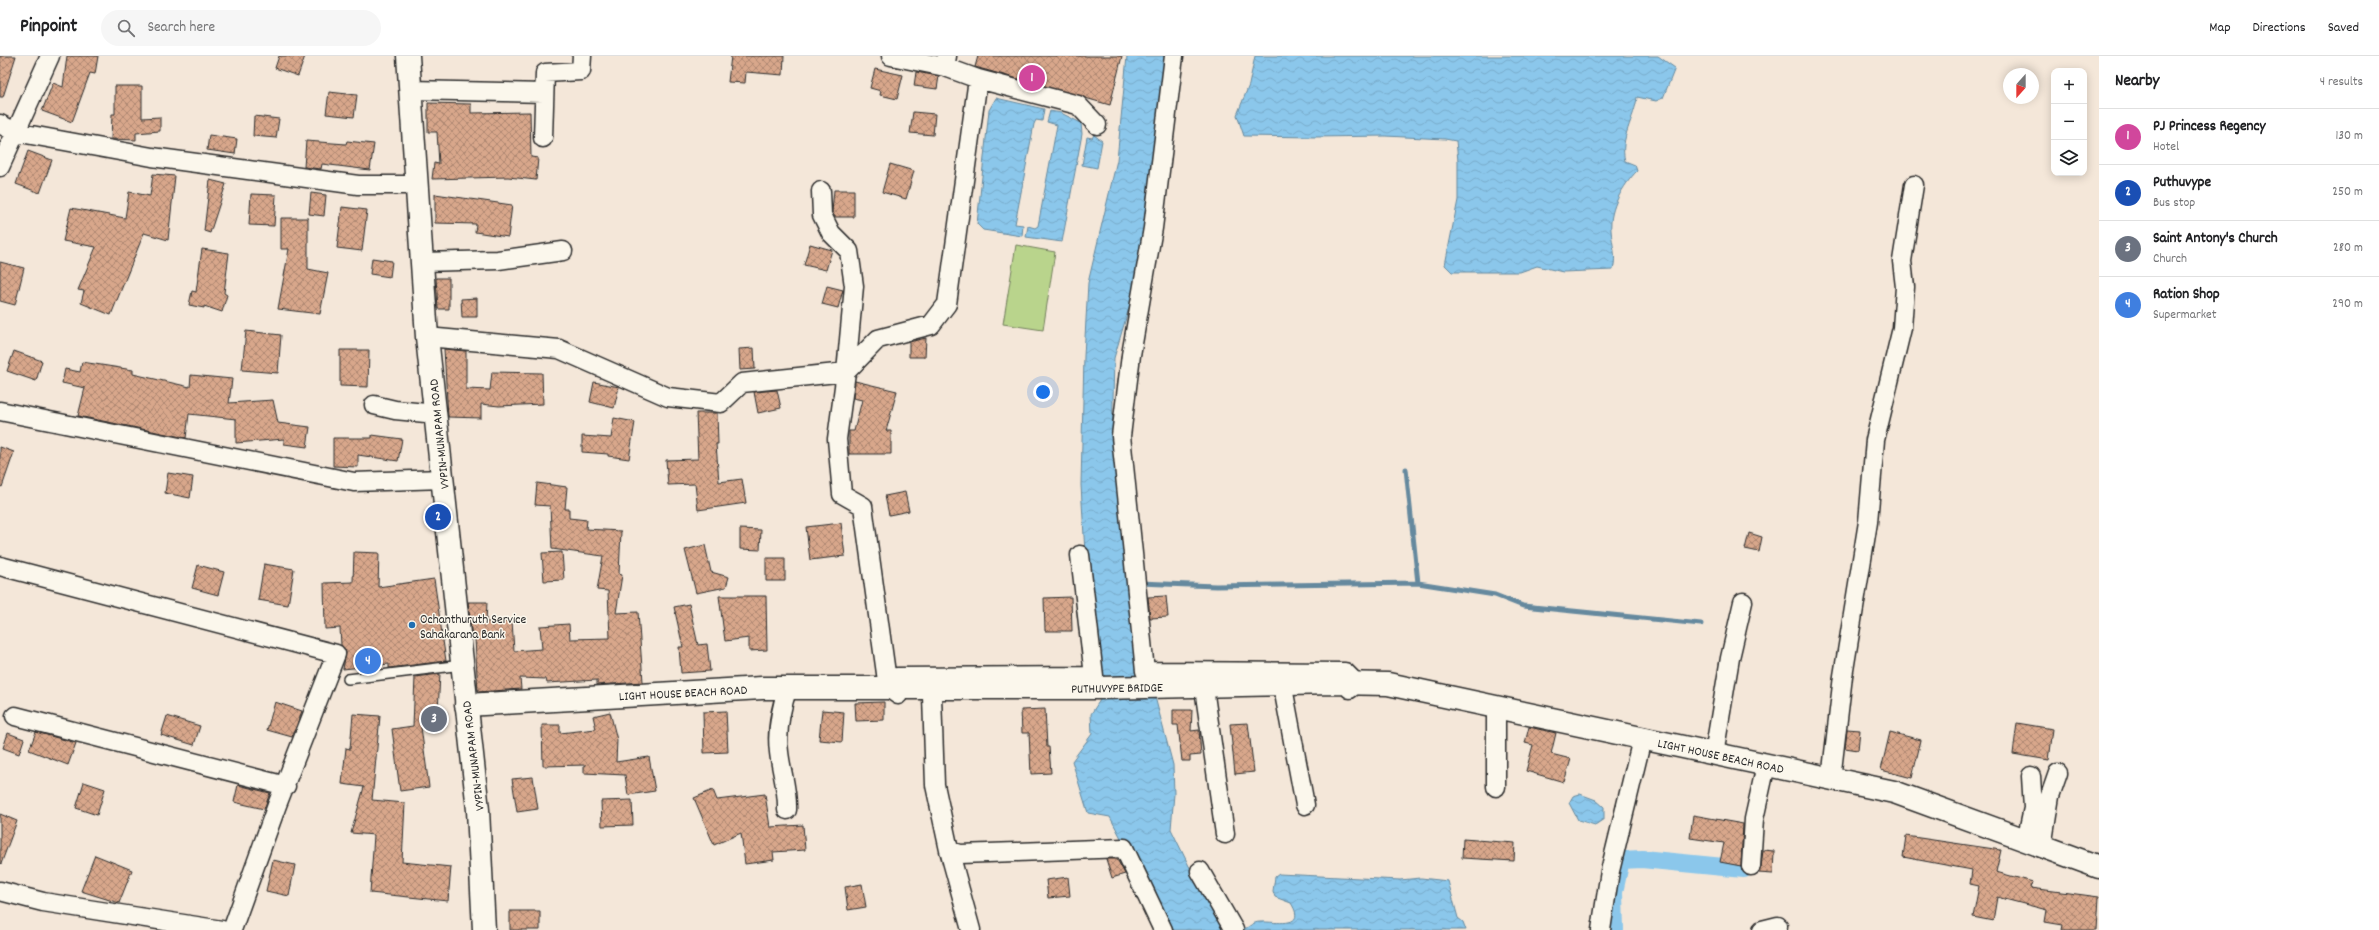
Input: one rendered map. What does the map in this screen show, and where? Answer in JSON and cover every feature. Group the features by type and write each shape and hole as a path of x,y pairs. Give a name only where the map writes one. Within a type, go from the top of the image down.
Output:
{"main road":[{"name":"VYPIN-MUNAPAM ROAD","path":"408,56 427,337 481,845 484,930"},
{"name":"LIGHT HOUSE BEACH ROAD","path":"1333,683 1388,684 1894,792 2099,867"},
{"name":"PUTHUVYPE BRIDGE","path":"894,688 1098,688 1333,683"},
{"name":"LIGHT HOUSE BEACH ROAD","path":"466,705 788,688 894,688"}],"street":[{"path":"0,167 8,128 50,56"},
{"path":"543,138 545,74 581,71 582,56"},
{"path":"891,56 946,62 978,79 1078,105 1097,125"},
{"path":"1156,695 1345,693 1356,683 1346,672 1145,671 1121,436 1131,355 1153,228 1174,56"},
{"path":"427,337 559,349 668,397 721,403 742,383 846,372 878,339 931,325 947,304 978,79"},
{"path":"410,90 544,93"},
{"path":"8,128 152,157 358,185 416,185"},
{"path":"1831,779 1843,676 1868,522 1874,440 1902,328 1905,287 1902,261 1914,185"},
{"path":"821,191 822,215 831,233 849,251 854,286 846,372 837,439 842,494 863,506 894,688 900,696 1092,696"},
{"path":"422,262 498,260 563,251"},
{"path":"374,405 394,410 436,414"},
{"path":"0,411 354,482 443,479"},
{"path":"894,688 897,677 1094,676 1080,555"},
{"path":"0,566 336,654 232,930"},
{"path":"1714,754 1730,658 1743,602"},
{"path":"787,810 787,800 779,750 780,712 788,688"},
{"path":"1284,694 1305,805"},
{"path":"1205,695 1225,834"},
{"path":"932,696 935,785 949,850 971,930"},
{"path":"1496,708 1496,787"},
{"path":"15,716 286,786"},
{"path":"1601,930 1610,871 1642,739"},
{"path":"1751,866 1754,819 1766,765"},
{"path":"2034,844 2058,773"},
{"path":"2031,776 2034,844"},
{"path":"949,850 960,854 1124,848 1163,930"},
{"path":"1200,871 1234,930"},
{"path":"0,891 42,902 222,930"}],"lane":[{"path":"348,679 462,665"}],"green space":[{"path":"1016,245 1055,252 1043,330 1003,324"}],"water":[{"path":"1127,56 1168,56 1164,106 1134,291 1114,358 1112,441 1155,697 1173,765 1174,794 1171,829 1189,866 1230,930 1169,930 1110,817 1088,813 1072,761 1092,734 1091,714 1100,700 1087,587 1081,485 1084,356 1088,283 1117,160"},
{"path":"1255,56 1658,56 1675,68 1663,98 1656,101 1637,97 1624,144 1624,153 1625,161 1635,165 1637,171 1622,190 1612,214 1611,230 1615,259 1613,270 1563,272 1537,266 1520,272 1452,272 1445,265 1458,200 1458,161 1456,141 1445,139 1385,136 1244,136 1237,115 1249,85"},
{"path":"996,98 1044,109 1042,121 1036,120 1034,124 1015,224 1023,225 1022,236 983,230 977,224 989,110"},
{"path":"1050,111 1061,113 1081,123 1082,134 1062,242 1026,237 1028,226 1035,228 1038,226 1057,125 1047,122"},
{"path":"1094,135 1102,141 1097,168 1082,165 1087,137 1092,138"},
{"path":"1580,794 1596,800 1604,807 1604,819 1595,825 1578,820 1569,803 1573,796"},
{"path":"1279,874 1400,880 1421,878 1448,881 1458,918 1463,922 1466,930 1243,930 1258,922 1281,923 1293,921 1295,912 1291,903 1275,897 1273,891 1275,877"}],"building":[{"path":"0,56 16,56 3,97 0,97"},
{"path":"67,56 98,56 95,74 90,73 72,122 42,111 53,83 63,87"},
{"path":"279,56 305,56 298,76 275,68"},
{"path":"731,56 784,56 783,75 746,72 745,83 728,82"},
{"path":"978,56 1122,56 1110,105 975,67"},
{"path":"875,69 903,75 897,99 880,95 881,91 870,88"},
{"path":"916,72 939,76 937,89 914,86"},
{"path":"115,86 142,86 142,118 160,117 160,131 136,133 136,140 111,139 112,114 115,114"},
{"path":"329,92 357,95 354,117 326,114"},
{"path":"428,103 471,104 471,113 530,112 531,157 538,158 536,180 508,177 432,179 434,163 439,164 437,132 428,132"},
{"path":"913,112 935,114 933,135 910,133"},
{"path":"254,116 279,119 276,138 253,136"},
{"path":"209,135 237,139 235,154 207,150"},
{"path":"306,141 346,144 347,141 374,144 370,170 322,164 321,169 304,167"},
{"path":"28,151 52,160 40,193 16,184"},
{"path":"890,164 914,171 906,199 882,192"},
{"path":"153,174 175,176 168,240 144,233 111,315 81,303 84,291 78,290 96,247 63,241 71,208 125,218 129,192 150,196"},
{"path":"210,180 226,184 210,233 204,231"},
{"path":"834,190 854,190 854,217 835,217 832,212"},
{"path":"311,193 326,195 324,216 309,214"},
{"path":"251,194 276,195 274,226 249,225"},
{"path":"435,194 512,205 508,237 475,232 476,224 435,223"},
{"path":"342,207 367,210 362,251 337,248"},
{"path":"281,218 308,218 308,269 328,273 320,314 278,309 289,249 281,249"},
{"path":"810,244 832,250 826,270 804,265"},
{"path":"202,249 229,253 224,293 227,295 222,312 204,306 204,308 189,305 192,291 196,292"},
{"path":"372,258 392,261 390,277 370,274"},
{"path":"0,262 24,268 15,305 0,301"},
{"path":"436,278 449,278 449,309 438,309"},
{"path":"827,286 843,290 838,308 822,304"},
{"path":"477,298 477,317 462,317 461,299"},
{"path":"246,331 281,335 278,373 242,370"},
{"path":"926,338 925,357 909,357 909,342"},
{"path":"754,348 755,369 740,370 739,349"},
{"path":"444,349 466,351 466,389 490,390 492,372 542,373 543,404 499,406 481,404 481,418 448,417"},
{"path":"340,350 369,350 368,387 340,386"},
{"path":"14,351 42,361 36,381 7,371"},
{"path":"82,362 133,370 133,374 190,387 191,375 232,379 229,403 273,400 278,423 310,427 307,447 284,444 284,439 236,443 236,419 189,414 186,438 78,416 85,388 62,383 65,369 80,372"},
{"path":"855,381 897,391 886,431 891,431 891,454 849,454 849,431 854,431 862,400 853,398"},
{"path":"594,382 619,387 614,408 590,402"},
{"path":"777,390 781,408 758,413 754,392"},
{"path":"696,413 717,413 718,444 716,444 719,482 742,479 746,503 698,510 695,484 668,485 666,460 698,459"},
{"path":"614,418 635,422 629,459 608,456 608,454 582,452 582,436 611,438"},
{"path":"372,435 402,439 398,461 358,455 358,467 333,466 333,438 372,438"},
{"path":"0,447 14,452 2,487 0,486"},
{"path":"168,473 193,477 190,498 165,493"},
{"path":"537,483 567,487 565,509 569,509 569,518 587,520 586,529 621,531 619,574 622,575 616,613 638,612 643,682 597,685 597,680 547,683 546,679 520,678 521,689 478,692 475,639 472,639 468,602 487,602 486,622 512,621 514,651 542,649 540,626 569,624 570,639 610,638 608,591 597,590 603,556 552,549 550,506 535,505"},
{"path":"905,492 909,511 889,515 885,496"},
{"path":"841,523 845,556 810,560 806,527"},
{"path":"740,529 761,530 760,550 740,549"},
{"path":"1749,533 1762,537 1759,552 1745,549"},
{"path":"705,545 711,572 729,577 726,587 696,593 685,550"},
{"path":"354,552 379,553 378,587 434,579 446,661 389,668 389,664 343,669 346,652 341,645 340,628 325,629 324,583 353,582"},
{"path":"562,552 564,580 544,581 542,553"},
{"path":"766,558 785,558 785,581 766,581"},
{"path":"264,564 294,569 288,605 258,600"},
{"path":"198,565 224,572 218,595 192,588"},
{"path":"719,596 766,596 767,650 749,651 749,638 725,641"},
{"path":"1166,596 1168,617 1150,618 1148,597"},
{"path":"1071,597 1072,631 1045,631 1044,598"},
{"path":"689,604 698,645 707,644 710,671 681,673 679,647 683,647 674,607"},
{"path":"440,674 438,712 447,712 446,727 421,727 429,787 400,791 392,729 413,726 415,677"},
{"path":"275,702 302,711 292,737 267,730"},
{"path":"884,702 884,720 856,721 855,703"},
{"path":"1045,709 1047,747 1049,747 1051,773 1031,774 1029,733 1022,733 1021,710"},
{"path":"822,710 844,712 842,742 819,740"},
{"path":"1173,710 1192,710 1191,731 1199,730 1201,755 1190,756 1190,761 1182,761 1178,725 1173,725"},
{"path":"726,711 728,752 704,753 703,712"},
{"path":"610,712 617,740 616,762 649,757 655,791 628,795 625,775 584,773 584,766 586,765 543,766 542,725 560,725 560,733 596,729 593,716"},
{"path":"353,714 380,716 372,800 405,803 402,862 451,867 448,901 370,893 374,835 351,833 364,787 342,784 346,748 350,749"},
{"path":"167,716 200,726 194,745 161,735"},
{"path":"1248,723 1254,772 1235,774 1230,724"},
{"path":"2017,723 2053,729 2049,760 2013,754"},
{"path":"1529,727 1556,733 1551,754 1571,759 1564,782 1526,771 1533,745 1525,743"},
{"path":"1847,729 1860,730 1858,750 1845,748"},
{"path":"36,732 76,743 68,765 29,750"},
{"path":"1890,732 1921,740 1912,778 1881,770"},
{"path":"8,733 24,739 19,754 3,748"},
{"path":"533,777 538,809 517,812 512,779"},
{"path":"84,782 105,789 97,815 76,808"},
{"path":"238,785 270,793 264,809 234,802"},
{"path":"713,790 717,800 765,794 770,827 803,825 805,850 773,852 774,860 745,864 741,833 714,845 694,798"},
{"path":"632,800 633,825 602,826 601,801"},
{"path":"0,814 17,821 1,864 0,863"},
{"path":"1693,815 1743,824 1741,866 1720,862 1724,843 1690,838"},
{"path":"1906,836 2001,850 1996,872 2033,882 2031,888 2099,897 2097,930 2062,930 2063,925 2045,922 2047,910 1997,897 1993,921 1973,917 1979,886 1970,884 1972,870 1903,857"},
{"path":"1463,839 1515,843 1514,861 1462,858"},
{"path":"1763,850 1774,851 1773,874 1758,873 1761,867"},
{"path":"95,855 132,870 119,903 81,891"},
{"path":"1106,859 1117,859 1125,874 1112,878"},
{"path":"273,860 295,865 289,896 266,891"},
{"path":"1068,877 1070,896 1048,898 1046,880"},
{"path":"862,884 866,907 848,910 845,887"},
{"path":"510,911 540,911 540,930 510,930"}],"waterway":[{"path":"1139,583 1216,586 1418,583 1406,469"},
{"path":"1418,583 1495,595 1523,606 1701,624"},
{"path":"1615,930 1614,892 1621,860 1642,859 1744,869"}],"place":[{"name":"PJ Princess Regency","path":"1032,78"},
{"name":"Puthuvype","path":"438,517"},
{"name":"Ochanthuruth Service Sahakarana Bank","path":"412,625"},
{"name":"Ration Shop","path":"368,661"},
{"name":"Saint Antony's Church","path":"434,719"}]}
